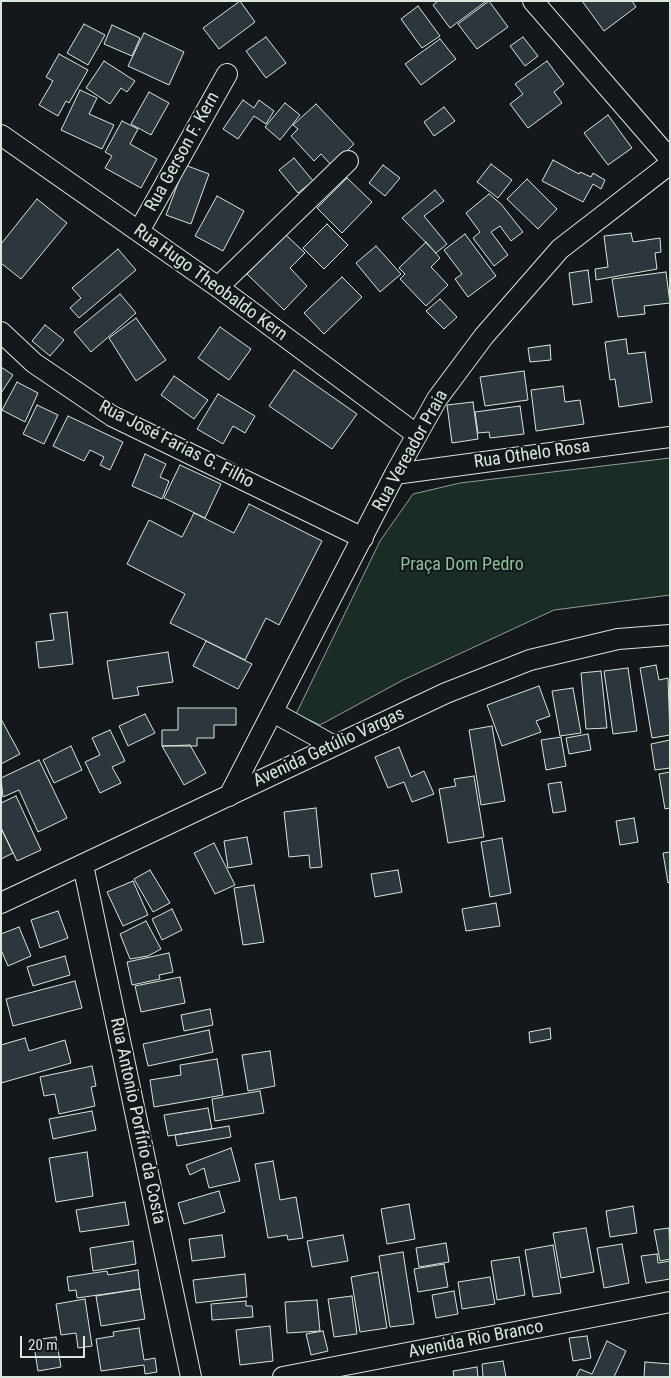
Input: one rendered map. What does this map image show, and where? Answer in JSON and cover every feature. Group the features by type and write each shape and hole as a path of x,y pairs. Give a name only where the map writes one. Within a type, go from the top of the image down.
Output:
{"street":[{"path":"533,1 670,159"},
{"name":"Rua Gerson F. Kern","path":"139,231 227,74"},
{"name":"Rua Hugo Theobaldo Kern","path":"1,135 218,287 416,434"},
{"path":"218,287 348,161"},
{"name":"Rua Vereador Praia","path":"229,796 395,474 437,399 484,336 560,249 670,164"},
{"name":"Rua José Farias G. Filho","path":"1,332 34,363 112,416 363,538"},
{"name":"Rua Othelo Rosa","path":"395,474 670,436"},
{"name":"Avenida Getúlio Vargas","path":"1,903 446,693 530,660 618,639 670,635"},
{"path":"273,712 334,746"},
{"name":"Rua Antonio Porfírio da Costa","path":"83,865 191,1377"},
{"name":"Avenida Rio Branco","path":"283,1377 670,1302"}],"green space":[{"name":"Praça Dom Pedro","path":"670,458 670,595 554,610 403,680 320,725 296,714 380,541 413,494 460,483"}],"building":[{"path":"240,1 255,22 219,49 203,28"},
{"path":"438,1 485,2 450,28 433,5"},
{"path":"489,1 508,27 477,49 458,24"},
{"path":"582,1 632,1 636,7 604,31"},
{"path":"418,6 440,36 422,48 401,19"},
{"path":"84,24 105,35 88,65 67,53"},
{"path":"112,25 140,38 132,56 104,44"},
{"path":"144,33 184,52 169,85 128,66"},
{"path":"266,37 286,63 266,78 246,51"},
{"path":"523,37 538,56 525,66 510,46"},
{"path":"440,39 456,59 421,85 405,64"},
{"path":"59,54 88,70 69,103 66,101 58,116 39,105 53,81 46,77"},
{"path":"104,61 135,81 127,92 121,88 110,104 86,88"},
{"path":"547,61 564,84 554,92 562,103 528,128 510,104 523,94 515,84"},
{"path":"80,90 97,98 89,114 114,125 102,149 61,130"},
{"path":"149,92 169,103 151,135 131,124"},
{"path":"243,100 254,108 259,100 274,111 266,124 254,116 238,139 223,129"},
{"path":"285,103 300,115 280,140 265,127"},
{"path":"316,104 354,144 332,166 321,154 314,161 291,136 298,129 293,125"},
{"path":"444,107 455,121 434,136 424,122"},
{"path":"608,115 632,148 608,165 584,133"},
{"path":"122,121 138,129 130,144 157,159 141,188 105,168 112,156 105,152"},
{"path":"294,158 313,181 298,193 279,170"},
{"path":"553,160 579,174 580,172 591,177 593,173 605,180 601,189 593,184 583,202 542,181"},
{"path":"491,164 512,180 498,198 477,182"},
{"path":"185,165 209,174 191,224 166,215"},
{"path":"383,165 400,178 385,196 369,183"},
{"path":"347,178 372,202 342,233 317,208"},
{"path":"527,179 557,209 538,229 507,199"},
{"path":"435,190 444,201 424,216 447,244 436,253 402,218"},
{"path":"489,194 501,204 523,232 511,241 500,226 491,232 508,255 494,266 473,238 480,232 466,213"},
{"path":"217,196 244,211 223,251 195,236"},
{"path":"37,199 67,223 21,279 1,263 1,244"},
{"path":"327,224 348,245 324,269 303,248"},
{"path":"631,233 633,242 660,238 661,252 655,253 657,269 596,280 595,269 608,267 604,236"},
{"path":"465,234 496,276 468,297 455,279 462,274 444,250"},
{"path":"286,235 305,253 290,268 307,286 284,310 247,274"},
{"path":"426,242 440,258 431,267 448,285 426,306 400,279 405,274 399,268"},
{"path":"376,246 401,274 380,292 356,263"},
{"path":"118,249 136,270 79,318 70,308 81,298 72,288"},
{"path":"588,270 592,302 573,305 569,273"},
{"path":"666,272 670,303 644,306 645,314 618,317 612,279"},
{"path":"342,277 362,297 324,334 304,313"},
{"path":"120,294 136,313 91,352 74,332"},
{"path":"440,299 457,317 444,329 426,311"},
{"path":"136,318 166,360 136,381 109,338"},
{"path":"45,325 64,340 50,356 32,341"},
{"path":"220,327 251,349 229,380 198,358"},
{"path":"626,339 628,354 645,352 652,402 619,407 615,379 610,380 605,342"},
{"path":"550,345 551,360 530,362 528,348"},
{"path":"1,367 13,375 1,393"},
{"path":"294,370 357,414 332,449 269,406"},
{"path":"524,371 528,400 485,406 480,377"},
{"path":"174,376 208,400 194,419 161,395"},
{"path":"17,382 38,393 25,422 2,410"},
{"path":"563,386 565,402 580,400 584,424 536,431 531,390"},
{"path":"218,394 255,416 245,433 233,426 223,444 197,429"},
{"path":"473,402 478,439 452,443 447,405"},
{"path":"37,405 58,415 44,444 23,434"},
{"path":"520,406 524,434 490,438 489,432 478,433 475,412"},
{"path":"68,416 123,442 110,470 100,465 104,457 90,450 84,461 53,446"},
{"path":"145,454 166,464 160,477 169,481 162,499 132,486"},
{"path":"180,465 221,484 205,518 164,498"},
{"path":"249,504 322,541 279,625 266,618 245,660 170,623 185,594 127,564 149,520 182,537 194,513 234,533"},
{"path":"67,612 73,664 39,668 36,642 54,640 50,614"},
{"path":"206,641 252,664 238,689 193,666"},
{"path":"168,652 173,682 137,687 139,695 113,699 107,661"},
{"path":"656,665 659,680 668,678 670,735 652,738 640,668"},
{"path":"628,668 637,731 613,734 604,671"},
{"path":"601,671 607,728 586,729 581,673"},
{"path":"539,686 550,716 536,721 541,732 502,746 487,705"},
{"path":"573,688 581,733 560,736 552,691"},
{"path":"178,708 236,708 236,725 214,725 214,738 197,738 197,746 162,746 162,730 178,730"},
{"path":"145,714 155,733 128,746 119,726"},
{"path":"1,719 20,754 1,764"},
{"path":"492,726 505,801 481,805 469,730"},
{"path":"110,730 125,761 112,767 121,783 100,793 85,762 100,755 92,738"},
{"path":"588,734 591,750 569,754 566,738"},
{"path":"561,737 566,766 546,770 541,740"},
{"path":"670,740 670,768 655,770 651,744"},
{"path":"190,745 206,773 184,785 162,746"},
{"path":"71,746 82,770 54,783 43,760"},
{"path":"399,747 411,777 424,771 434,794 412,802 404,782 388,788 375,757"},
{"path":"39,760 67,818 38,832 19,790 3,797 1,778"},
{"path":"670,772 670,808 665,809 659,774"},
{"path":"474,776 484,837 448,843 439,789 456,786 454,779"},
{"path":"561,782 566,811 553,813 548,784"},
{"path":"16,796 41,850 17,861 1,828 1,803"},
{"path":"316,808 322,867 310,868 309,855 289,857 284,812"},
{"path":"634,818 638,842 620,845 616,821"},
{"path":"1,828 13,853 1,859"},
{"path":"247,837 252,864 228,868 224,841"},
{"path":"502,838 511,893 490,897 481,842"},
{"path":"214,843 235,885 215,894 194,853"},
{"path":"670,852 670,882 668,883 663,853"},
{"path":"150,870 170,903 153,912 134,879"},
{"path":"398,870 402,892 375,897 371,874"},
{"path":"133,881 148,915 123,926 107,892"},
{"path":"254,885 264,942 243,945 234,888"},
{"path":"496,903 500,926 466,931 462,909"},
{"path":"172,909 182,930 162,940 152,919"},
{"path":"58,911 68,938 40,948 31,920"},
{"path":"146,921 161,949 148,956 130,959 120,934"},
{"path":"19,927 31,956 8,966 1,950 1,934"},
{"path":"169,953 173,972 159,975 160,979 132,985 127,962"},
{"path":"65,956 70,975 33,986 27,967"},
{"path":"180,977 185,1003 141,1012 135,986"},
{"path":"75,981 82,1008 13,1026 6,999"},
{"path":"210,1009 213,1025 184,1031 181,1015"},
{"path":"550,1028 551,1039 530,1043 529,1032"},
{"path":"209,1030 213,1052 148,1066 143,1044"},
{"path":"25,1038 29,1051 65,1040 71,1063 1,1083 1,1045"},
{"path":"270,1051 275,1086 248,1091 242,1055"},
{"path":"217,1059 223,1095 154,1107 150,1080 181,1075 180,1065"},
{"path":"92,1066 96,1086 91,1087 95,1106 59,1114 55,1094 44,1096 40,1077"},
{"path":"260,1091 264,1113 215,1121 212,1099"},
{"path":"208,1108 212,1129 168,1136 164,1115"},
{"path":"92,1111 96,1130 53,1139 49,1119"},
{"path":"229,1126 231,1137 177,1146 175,1135"},
{"path":"231,1148 240,1181 209,1188 204,1168 190,1175 186,1165"},
{"path":"87,1152 93,1196 56,1202 49,1158"},
{"path":"273,1161 280,1200 296,1197 303,1238 288,1240 287,1235 268,1238 255,1164"},
{"path":"219,1191 225,1212 184,1224 178,1203"},
{"path":"125,1202 129,1225 80,1232 76,1210"},
{"path":"409,1204 415,1239 387,1244 381,1209"},
{"path":"633,1206 637,1233 610,1237 606,1211"},
{"path":"586,1228 594,1272 561,1278 553,1233"},
{"path":"669,1228 670,1259 660,1261 654,1230"},
{"path":"222,1235 225,1257 192,1261 189,1239"},
{"path":"343,1235 348,1261 312,1267 307,1241"},
{"path":"133,1241 136,1264 93,1271 90,1248"},
{"path":"446,1243 449,1262 419,1267 416,1248"},
{"path":"622,1244 629,1283 604,1288 597,1248"},
{"path":"553,1245 561,1293 533,1297 525,1250"},
{"path":"403,1252 414,1324 390,1327 379,1256"},
{"path":"657,1254 658,1263 670,1261 670,1279 646,1283 641,1256"},
{"path":"519,1257 525,1295 497,1300 491,1261"},
{"path":"444,1264 448,1287 418,1292 414,1269"},
{"path":"138,1270 140,1289 77,1298 76,1290 69,1291 67,1277 107,1271 108,1275"},
{"path":"378,1272 387,1328 360,1332 351,1277"},
{"path":"245,1274 247,1297 196,1303 193,1280"},
{"path":"490,1277 495,1304 462,1309 458,1282"},
{"path":"140,1289 145,1319 101,1326 96,1296"},
{"path":"454,1291 458,1314 436,1318 432,1295"},
{"path":"352,1296 357,1334 334,1337 328,1299"},
{"path":"85,1299 92,1346 78,1348 76,1333 61,1335 56,1304"},
{"path":"317,1300 320,1331 287,1333 285,1302"},
{"path":"246,1301 246,1306 252,1306 253,1317 212,1320 211,1304"},
{"path":"270,1326 273,1361 240,1365 236,1330"},
{"path":"139,1328 144,1360 155,1358 157,1372 145,1374 144,1365 101,1371 96,1339 114,1336 113,1332"},
{"path":"323,1331 328,1351 311,1355 306,1334"},
{"path":"587,1336 591,1358 573,1361 569,1338"},
{"path":"56,1337 61,1367 38,1371 33,1340"},
{"path":"607,1341 626,1351 614,1377 576,1377 580,1369 592,1374"},
{"path":"503,1361 506,1377 483,1377 482,1364"},
{"path":"645,1362 670,1364 670,1377 644,1377"},
{"path":"477,1367 478,1377 454,1377 453,1371"}]}
